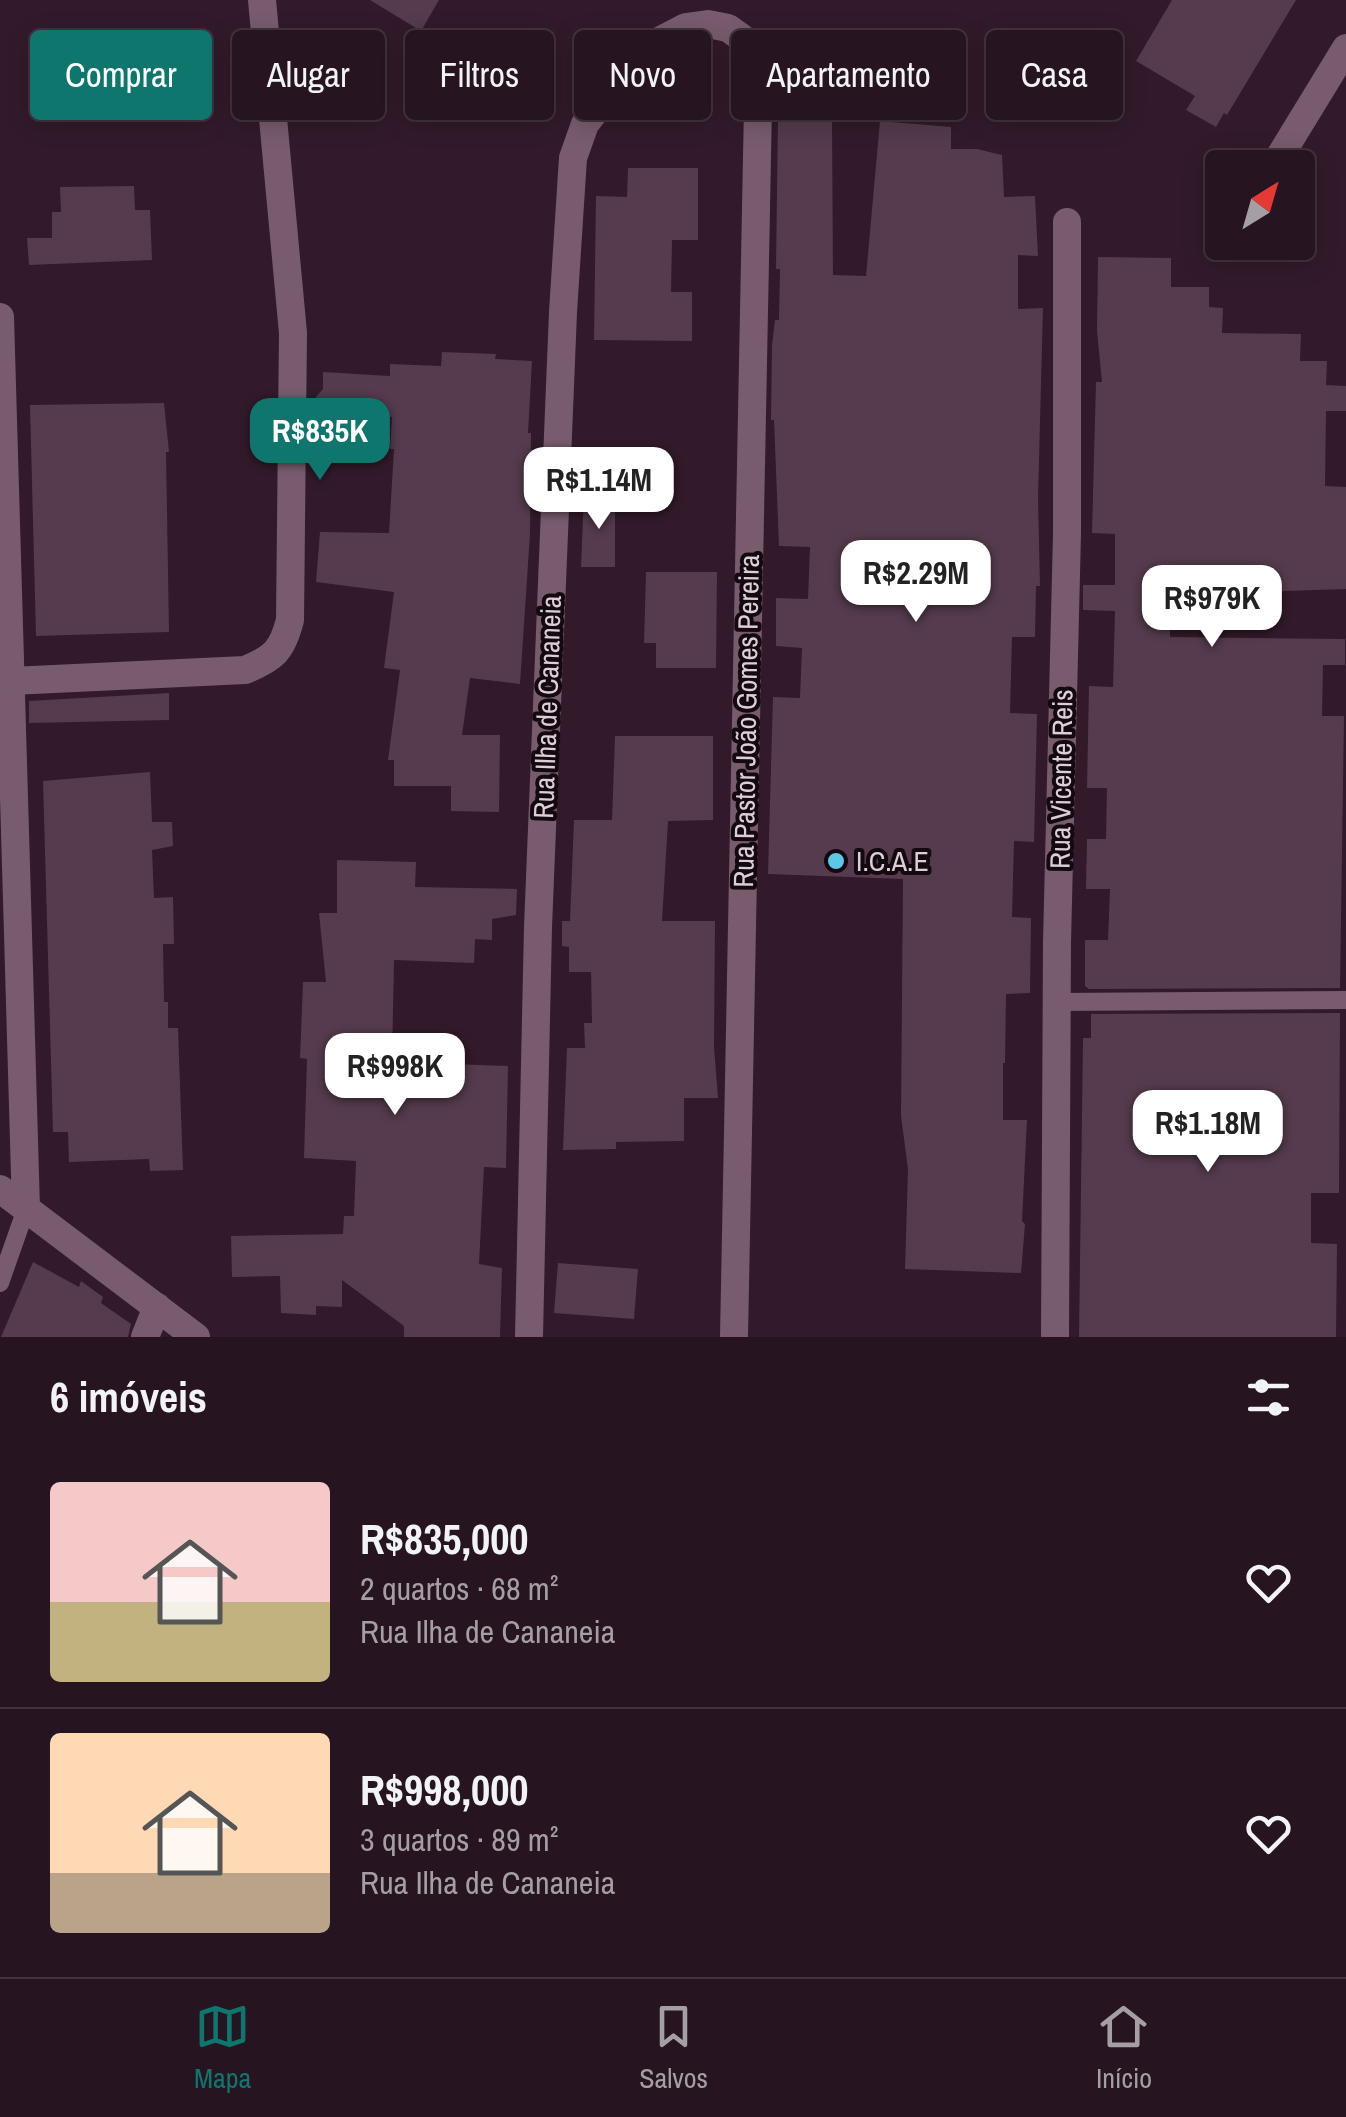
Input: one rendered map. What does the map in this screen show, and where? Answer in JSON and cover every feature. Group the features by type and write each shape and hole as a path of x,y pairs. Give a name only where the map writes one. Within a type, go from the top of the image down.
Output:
{"street":[{"path":"10,682 245,670 270,660 285,639 290,620 293,333 262,0"},
{"name":"Rua Pastor João Gomes Pereira","path":"708,24 728,28 742,38 752,60 758,106 734,1337"},
{"name":"Rua Ilha de Cananeia","path":"529,1337 538,927 573,158 585,124 636,59 686,27 708,24"},
{"path":"1284,150 1346,48"},
{"name":"Rua Vicente Reis","path":"1055,1337 1067,532 1066,222"},
{"path":"0,318 26,1209"},
{"path":"0,1189 196,1337"},
{"path":"144,1337 158,1306"}],"lane":[{"path":"1057,1002 1346,1000"},
{"path":"0,1283 26,1209"}],"building":[{"path":"370,0 439,0 419,30"},
{"path":"1172,0 1296,0 1216,127 1186,110 1195,96 1136,61"},
{"path":"778,120 832,120 833,275 866,276 880,121 951,127 951,149 977,149 1002,155 1004,197 1035,196 1038,256 1018,255 1018,309 1043,308 1040,586 1036,586 1035,637 1012,637 1010,713 1037,714 1034,842 1014,841 1012,917 1031,918 1030,993 1006,994 1003,1063 1003,1120 1027,1120 1021,1273 905,1269 908,1169 901,1116 903,879 768,874 773,697 800,698 802,648 776,646 776,598 808,599 810,547 779,546 771,420 772,345 775,320 779,320 780,269 776,269"},
{"path":"628,168 698,168 698,240 672,240 671,292 692,292 692,341 594,340 596,196 627,197"},
{"path":"134,186 135,210 150,210 152,260 29,265 27,238 52,238 52,212 61,212 60,187"},
{"path":"1098,257 1171,258 1171,287 1209,287 1209,307 1223,308 1222,333 1301,334 1300,361 1327,361 1326,385 1346,386 1346,411 1326,411 1325,486 1346,487 1346,589 1170,595 1170,637 1345,639 1345,665 1323,665 1322,716 1344,716 1340,988 1085,986 1085,940 1108,940 1110,889 1086,889 1087,839 1106,839 1107,788 1087,788 1089,686 1113,687 1115,611 1083,610 1083,585 1115,585 1115,534 1092,533 1096,382 1102,382 1097,331"},
{"path":"442,352 496,354 495,359 532,361 528,433 530,534 520,684 470,678 462,735 500,735 499,812 451,811 451,786 394,786 394,760 388,760 400,670 384,668 394,592 316,582 320,532 389,533 394,449 390,449 392,417 310,409 323,389 323,372 390,376 390,364 441,366"},
{"path":"164,403 169,452 169,632 36,636 30,405"},
{"path":"584,495 615,495 615,567 581,567"},
{"path":"646,572 717,572 716,668 656,668 656,643 644,643"},
{"path":"169,693 169,720 29,723 29,701"},
{"path":"615,736 713,736 713,820 668,821 662,921 715,921 714,1047 718,1098 684,1098 684,1141 616,1142 616,1149 563,1150 567,1048 585,1048 584,1023 592,1023 591,972 569,972 569,947 562,946 562,921 570,921 574,820 612,820"},
{"path":"150,772 152,822 172,822 173,846 152,850 154,898 173,897 174,944 163,944 164,1002 168,1002 168,1028 178,1028 183,1170 150,1171 149,1159 69,1162 68,1132 53,1132 43,781"},
{"path":"337,860 416,862 415,887 517,889 516,915 492,919 492,940 475,939 474,963 394,960 392,1062 508,1066 506,1168 484,1167 479,1264 502,1268 500,1337 404,1337 404,1326 342,1280 342,1307 316,1306 316,1315 281,1313 280,1276 232,1277 231,1236 343,1234 344,1216 354,1216 356,1161 304,1158 307,1059 300,1058 303,982 326,982 319,913 337,913"},
{"path":"1340,1013 1339,1193 1311,1193 1311,1243 1337,1244 1336,1337 1079,1337 1083,1038 1091,1038 1091,1014"},
{"path":"33,1262 79,1287 81,1281 103,1297 101,1303 131,1324 128,1337 1,1337"},
{"path":"558,1263 638,1269 634,1319 554,1313"}],"place":[{"name":"I.C.A.E","path":"836,861"}]}
